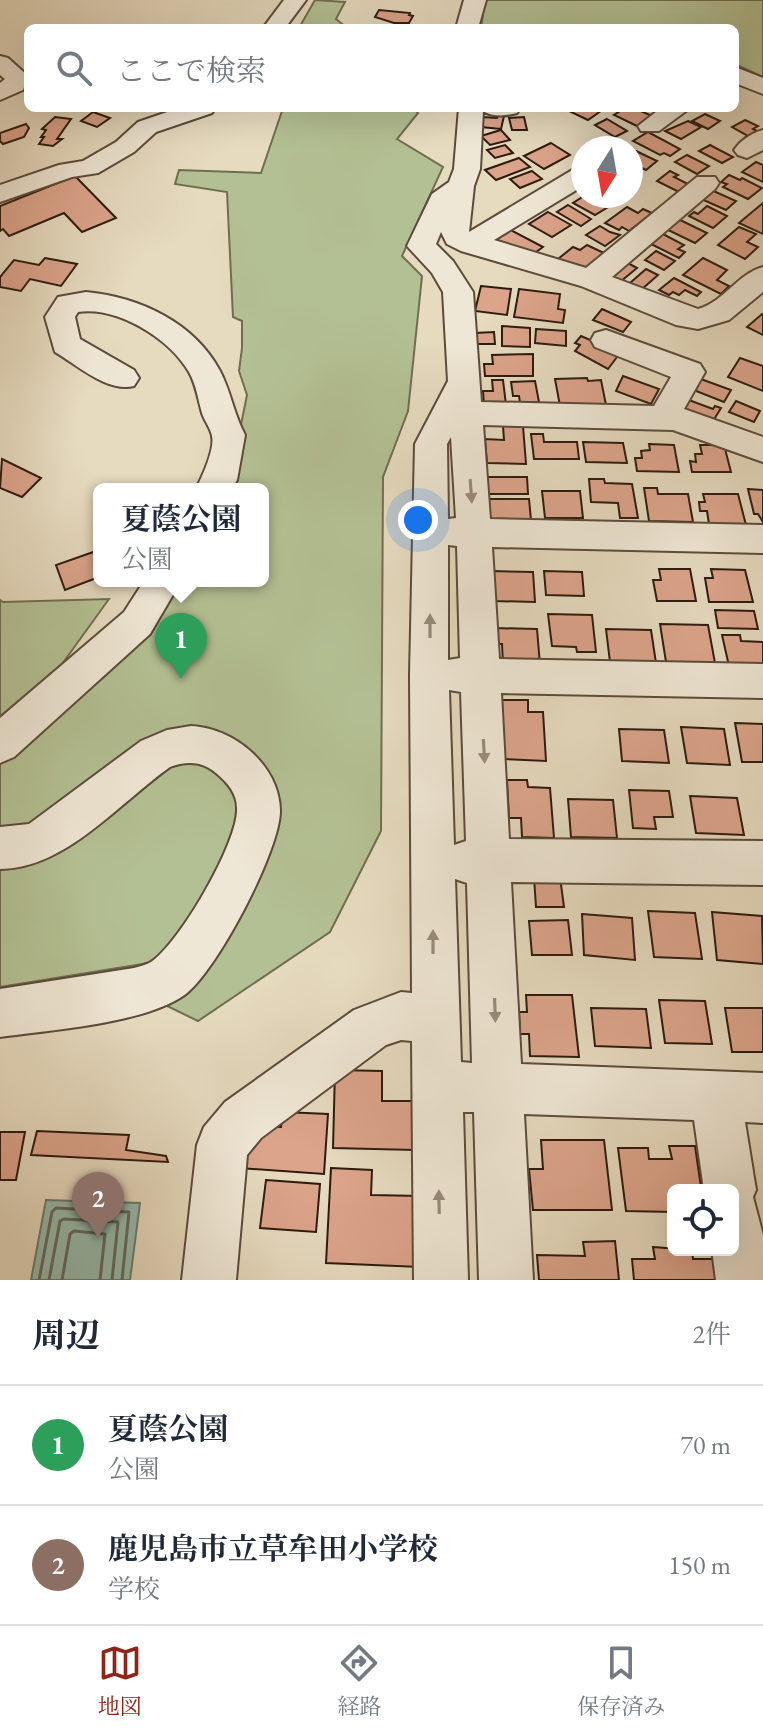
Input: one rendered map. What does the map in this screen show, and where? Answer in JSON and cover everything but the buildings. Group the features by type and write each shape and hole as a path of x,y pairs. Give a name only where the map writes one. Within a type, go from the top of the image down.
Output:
{"street":[{"path":"277,24 295,0"},
{"path":"468,24 475,0"},
{"path":"0,63 17,77 15,85 0,93"},
{"path":"739,76 763,87"},
{"path":"0,194 68,170 89,168 125,147 147,127 191,112"},
{"path":"471,112 467,169 453,228 457,238 481,237 699,322 713,317 763,276"},
{"path":"650,126 672,112"},
{"path":"481,237 490,223 571,168"},
{"path":"481,237 571,183"},
{"path":"591,279 706,183"},
{"path":"461,186 445,194 421,246 452,278 458,292 490,860 506,1280"},
{"path":"123,378 66,345 60,317 68,304 90,301 134,313 150,321 195,356 212,391 219,423 229,435 218,483"},
{"path":"606,340 689,372 663,418"},
{"path":"464,398 675,418 763,450"},
{"path":"441,1280 429,675 431,444 464,398"},
{"path":"431,531 763,539"},
{"path":"0,744 137,623 160,587"},
{"path":"429,675 763,681"},
{"path":"0,848 20,848 42,840 159,753 196,743 213,747 244,770 255,789 259,814 254,838 231,886 190,956 167,980 141,989 0,1013"},
{"path":"433,866 490,860 763,863"},
{"path":"209,1280 222,1145 243,1120 371,1027 401,1016 434,1018"},
{"path":"437,1086 739,1098 731,1184"},
{"path":"739,1253 743,1280"}],"green space":[{"path":"315,0 345,2 336,19 342,24 301,24"},
{"path":"485,0 763,0 763,77 739,66 739,24 482,24"},
{"path":"282,112 417,112 397,139 443,167 402,256 422,276 408,411 383,477 381,831 330,932 198,1021 159,1002 268,845 217,734 34,830 0,833 0,758 167,587 269,587 269,483 229,483 247,395 239,371 242,321 233,317 227,192 175,184 179,170 261,173"},
{"path":"109,599 57,671 0,723 0,600"},
{"path":"189,759 221,768 246,815 186,934 161,961 0,987 0,859 156,769"}],"water":[{"path":"46,1200 140,1203 130,1280 31,1280"}],"place":[{"name":"夏蔭公園","path":"181,679"},
{"name":"鹿児島市立草牟田小学校","path":"98,1238"}]}
